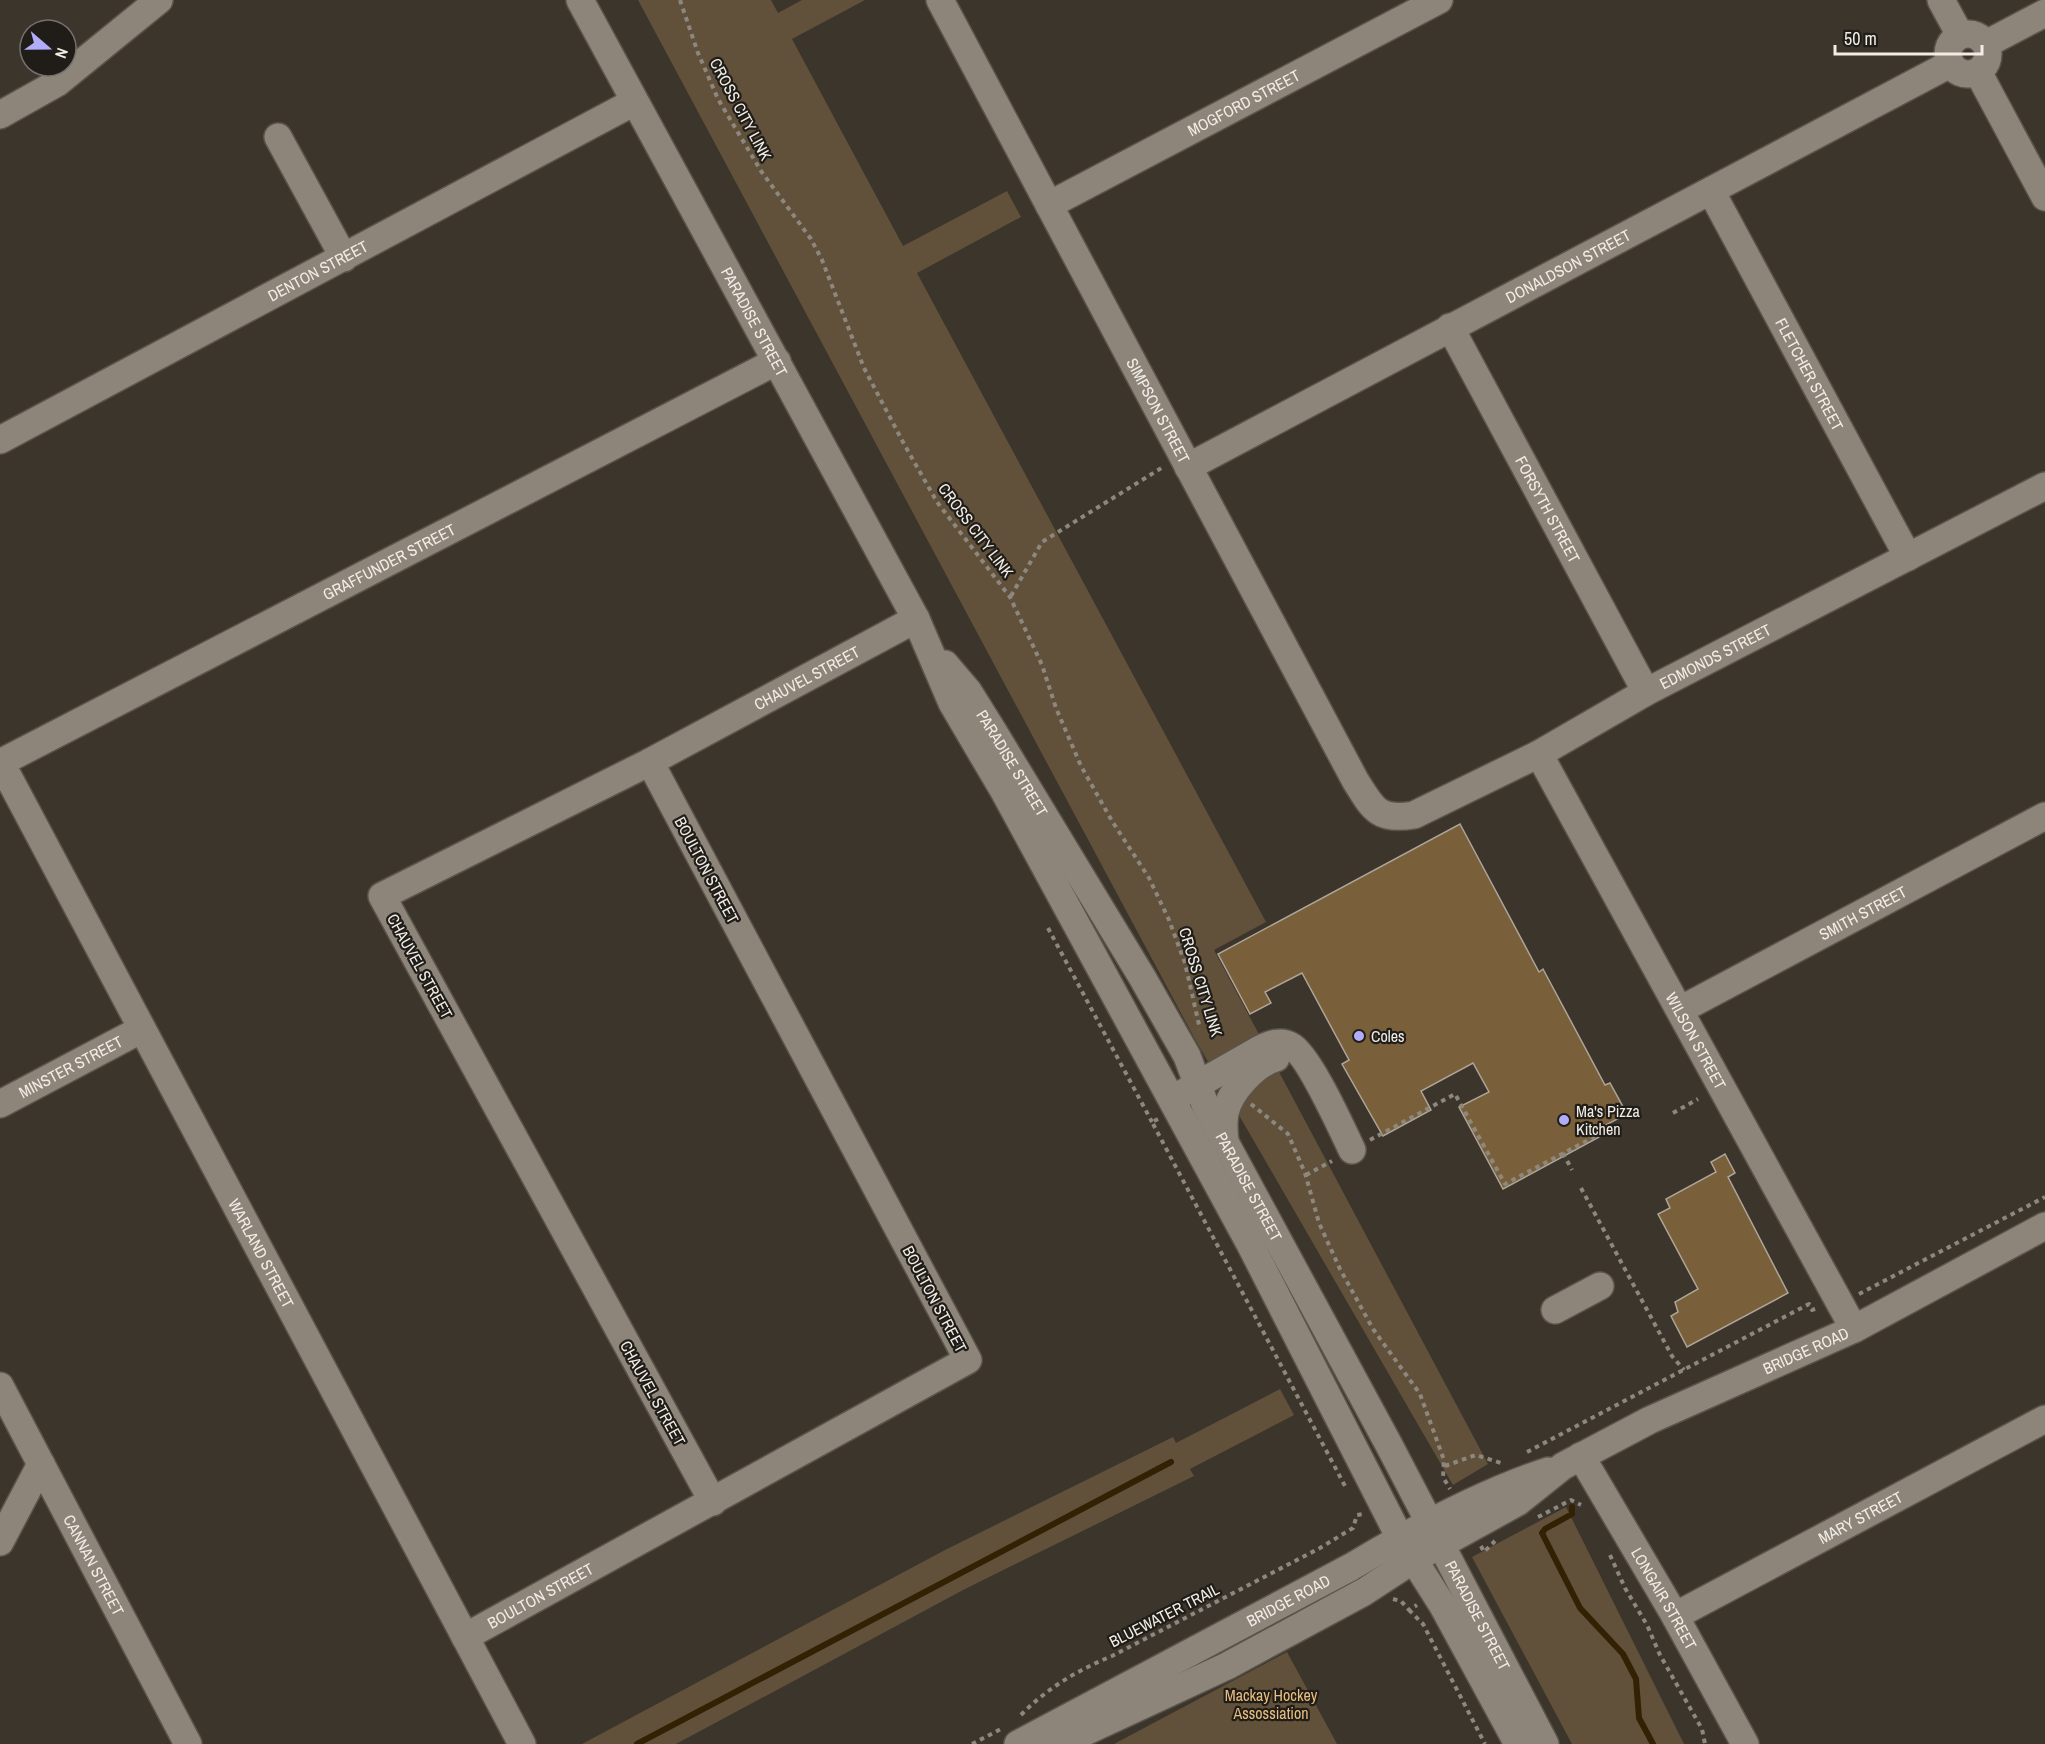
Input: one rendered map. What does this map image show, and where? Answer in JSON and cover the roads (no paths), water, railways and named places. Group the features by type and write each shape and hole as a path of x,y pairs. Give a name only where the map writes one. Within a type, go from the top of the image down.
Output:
{"street":[{"path":"0,115 57,82 159,0"},
{"name":"PARADISE STREET","path":"580,0 916,619 952,703 1005,793 1165,1109 1250,1244 1406,1549 1443,1606 1518,1744"},
{"name":"SIMPSON STREET","path":"940,0 1355,780 1367,800 1384,816"},
{"name":"MOGFORD STREET","path":"1049,205 1439,0"},
{"path":"1941,0 1960,35"},
{"path":"1986,44 2045,13"},
{"path":"1960,35 1977,36 1986,44 1988,57 1978,72 1962,74 1950,64 1949,47 1960,35"},
{"name":"DONALDSON STREET","path":"1188,467 1950,64"},
{"path":"1978,72 2045,197"},
{"name":"DENTON STREET","path":"0,440 634,102"},
{"path":"278,137 344,258"},
{"name":"FLETCHER STREET","path":"1711,191 1908,557"},
{"name":"FORSYTH STREET","path":"1450,327 1646,692"},
{"name":"GRAFFUNDER STREET","path":"0,763 777,361"},
{"name":"EDMONDS STREET","path":"1384,816 1396,818 1414,815 1539,754 1646,692 2045,486"},
{"name":"CHAUVEL STREET","path":"713,1502 382,896 650,762 916,619"},
{"name":"PARADISE STREET","path":"929,645 968,691 1061,839 1187,1056 1206,1107 1545,1744"},
{"name":"WILSON STREET","path":"1539,754 1854,1329"},
{"name":"BOULTON STREET","path":"465,1636 713,1502 968,1360 650,762"},
{"name":"WARLAND STREET","path":"0,763 522,1744"},
{"name":"SMITH STREET","path":"1680,1010 2045,816"},
{"name":"MINSTER STREET","path":"0,1104 142,1029"},
{"path":"1165,1109 1198,1085 1270,1044 1293,1046 1304,1059 1349,1152"},
{"path":"1225,1142 1225,1111 1243,1083 1255,1070 1268,1060 1285,1055 1304,1059"},
{"name":"BRIDGE ROAD","path":"1012,1731 1351,1567 1406,1549 1434,1534 1518,1502 1572,1461 1701,1395 1854,1329 2045,1226"},
{"path":"1555,1310 1600,1286"},
{"name":"CANNAN STREET","path":"0,1386 188,1744"},
{"name":"MARY STREET","path":"1675,1616 2045,1419"},
{"name":"LONGAIR STREET","path":"1572,1461 1675,1616 1745,1744"},
{"path":"0,1542 41,1464"},
{"name":"BRIDGE ROAD","path":"1059,1744 1227,1666 1364,1592 1406,1549"}],"waterway":[{"path":"637,1744 1171,1462"},
{"path":"1572,1507 1572,1514 1542,1533 1580,1608 1623,1654 1636,1679 1639,1718 1653,1744"}],"place":[{"name":"Coles","path":"1359,1036"},
{"name":"Ma's Pizza Kitchen","path":"1564,1120"}],"park label":[{"name":"Mackay Hockey Assossiation","path":"1271,1704"}]}
